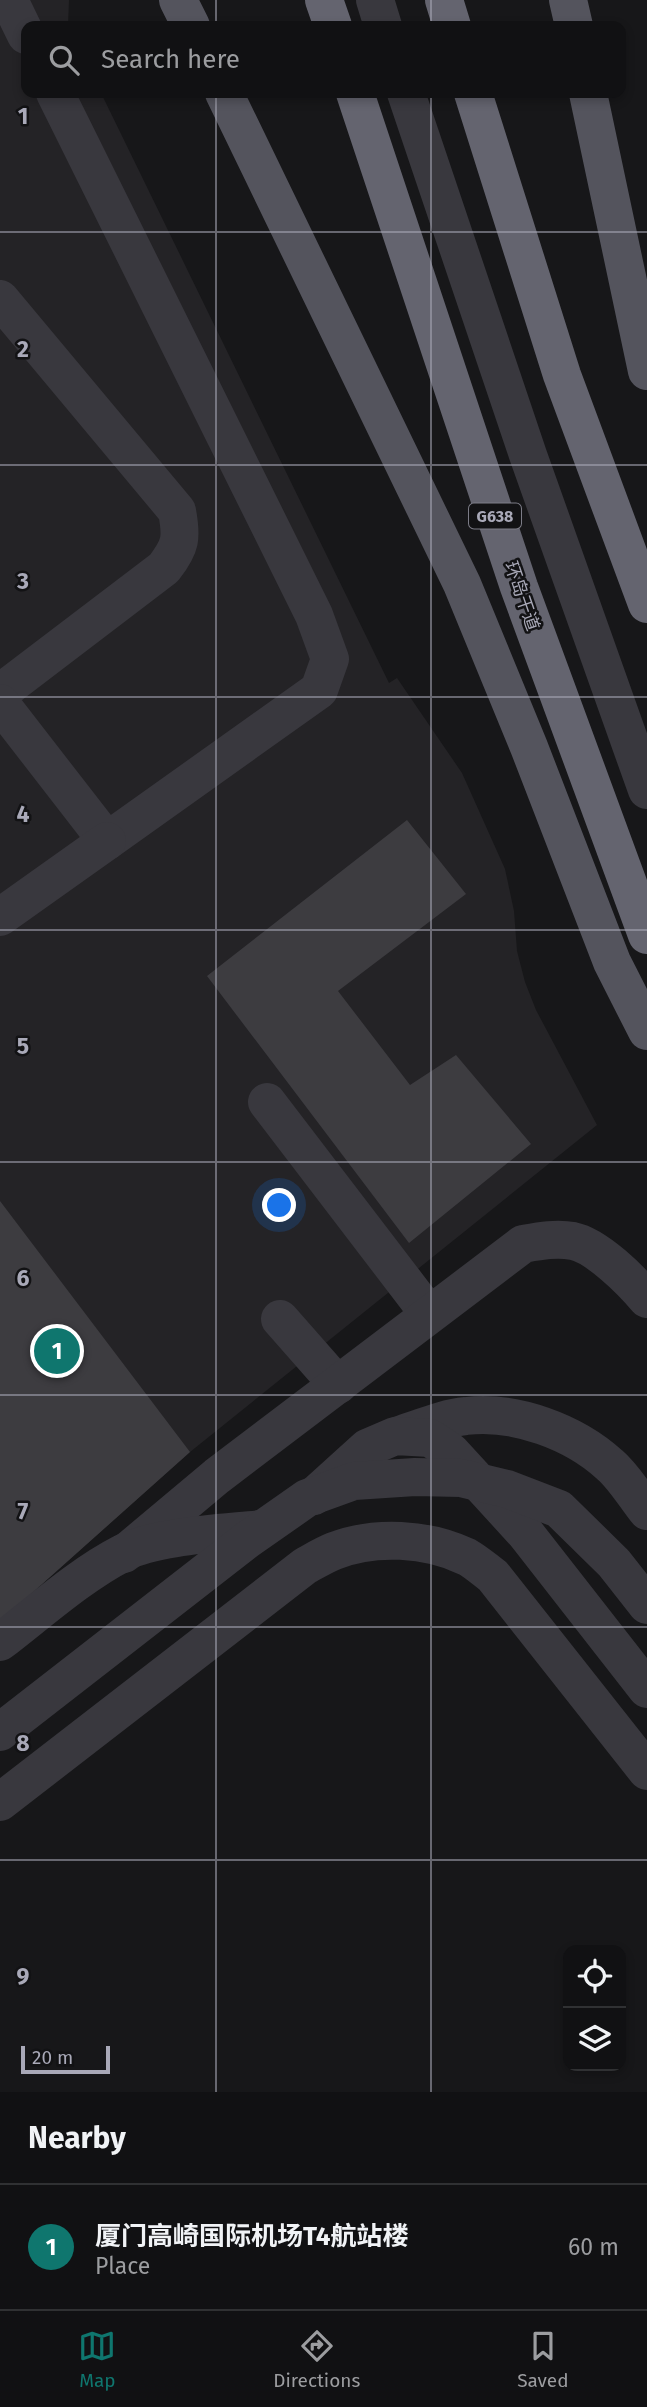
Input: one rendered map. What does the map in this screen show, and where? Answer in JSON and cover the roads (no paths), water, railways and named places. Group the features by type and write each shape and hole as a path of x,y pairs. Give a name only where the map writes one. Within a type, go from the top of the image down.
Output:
{"highway":[{"path":"324,0 331,21"},
{"path":"444,0 450,21"},
{"name":"环岛干道","path":"357,98 519,587 647,935"},
{"path":"475,98 562,375 647,604"}],"main road":[{"path":"178,0 188,21"},
{"path":"568,0 572,21"},
{"path":"225,98 462,584 529,747 612,962 647,1031"},
{"path":"589,98 647,372"}],"street":[{"path":"9,0 21,25"},
{"path":"374,0 381,21"},
{"path":"0,917 319,690 330,659 314,615 57,98"},
{"path":"408,98 528,455 647,790"},
{"path":"0,299 177,511 181,534 177,551 164,568 0,692"},
{"path":"0,703 107,841"},
{"path":"267,1102 429,1314"},
{"path":"0,1660 217,1476 523,1244 548,1239 576,1241 598,1254 629,1279 647,1299"},
{"path":"280,1319 338,1385"},
{"path":"0,1750 216,1584 367,1448 395,1436 467,1416 524,1420 583,1443 612,1466 647,1511"},
{"path":"395,1436 430,1438 451,1452 526,1534 647,1689"},
{"path":"0,1732 264,1528 307,1498 354,1481 415,1477 461,1478 507,1489 559,1509 614,1563 647,1605"},
{"path":"0,1642 63,1592 124,1552 149,1544 264,1528"},
{"path":"0,1802 305,1566 335,1551 377,1542 398,1541 433,1545 468,1558 494,1576 647,1771"}],"place":[{"name":"厦门高崎国际机场T4航站楼","path":"57,1351"}]}
